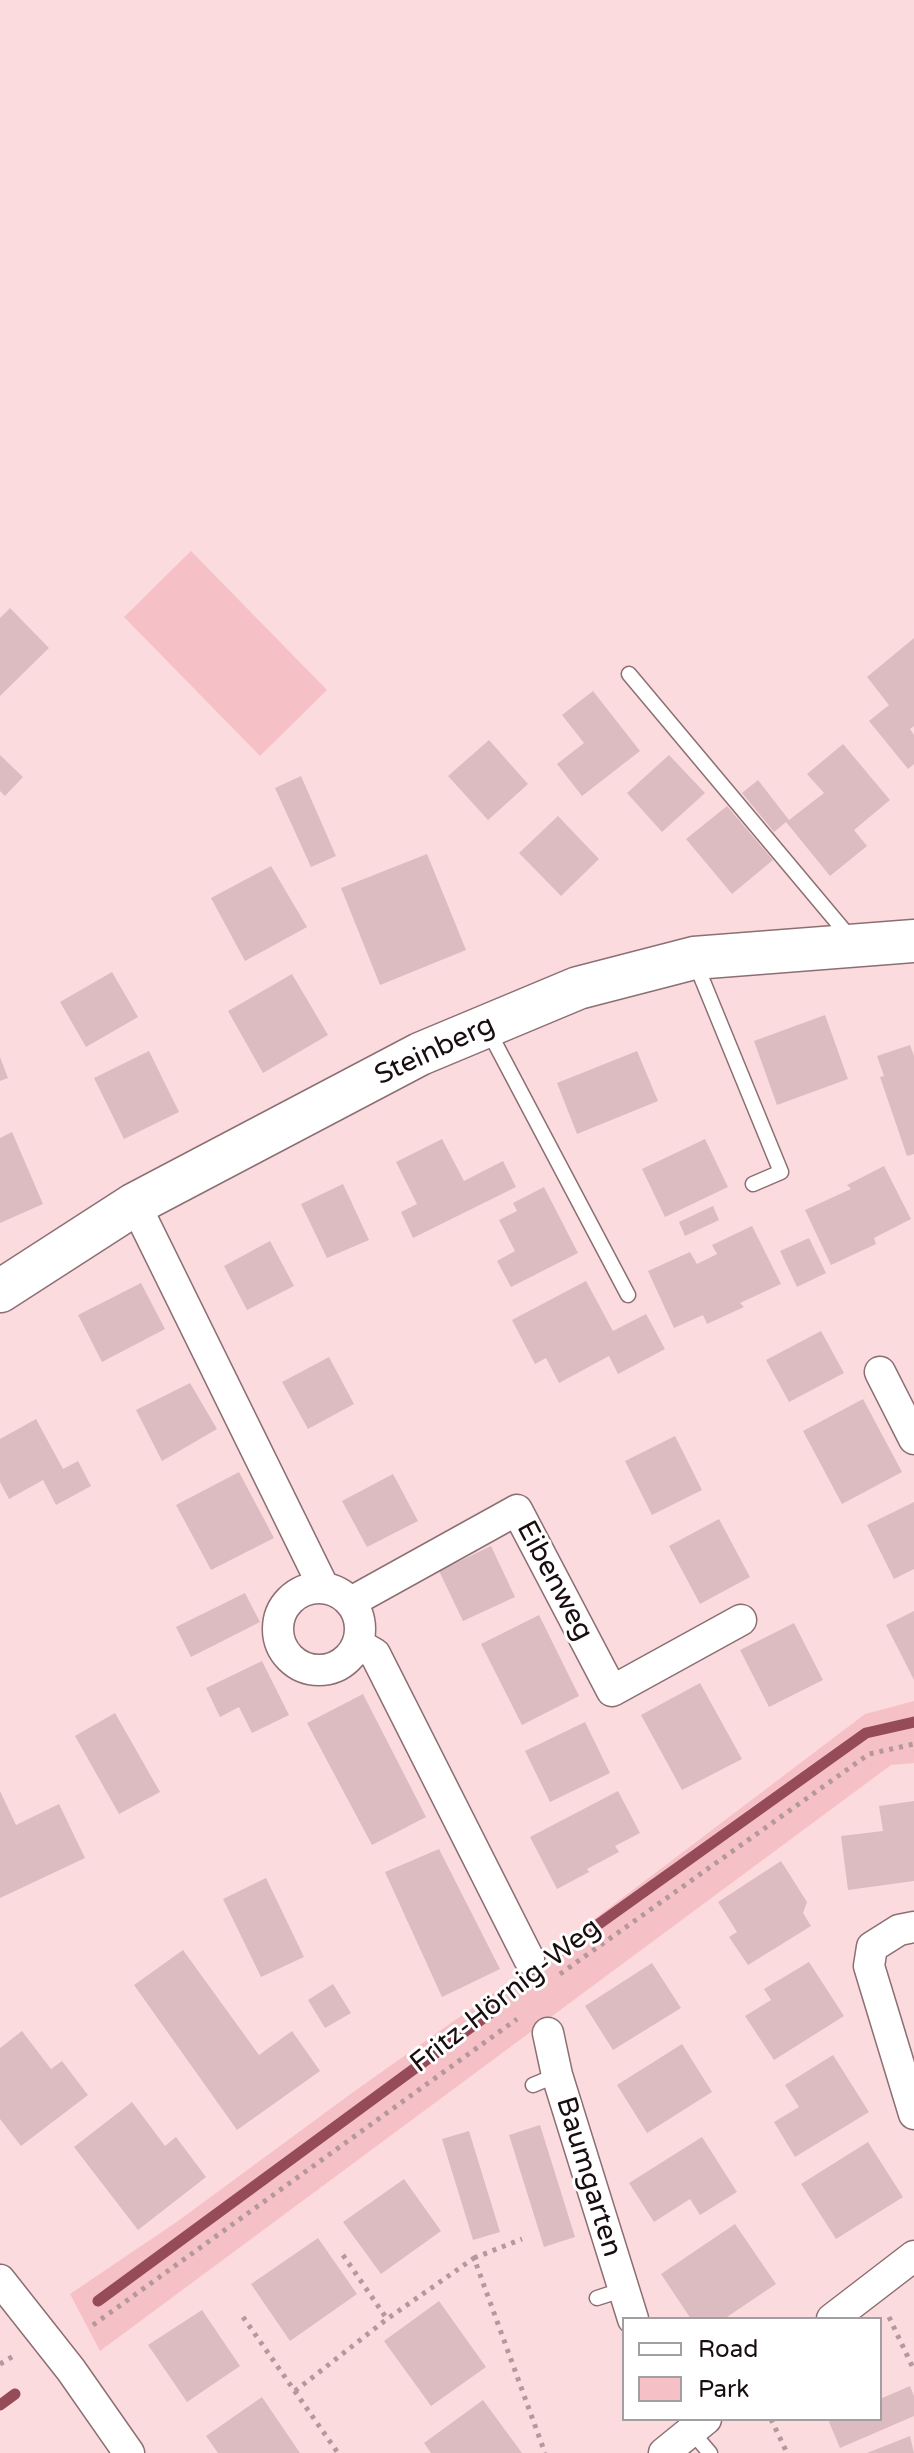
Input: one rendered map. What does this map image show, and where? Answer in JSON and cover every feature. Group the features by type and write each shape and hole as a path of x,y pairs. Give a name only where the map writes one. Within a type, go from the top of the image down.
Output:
{"street":[{"name":"Steinberg","path":"0,1291 135,1204 420,1054 578,988 694,958 914,941"},
{"path":"135,1204 324,1588"},
{"path":"880,1372 914,1439"},
{"name":"Eibenweg","path":"351,1602 517,1510 612,1691 741,1620"},
{"path":"324,1588 339,1593 351,1602 358,1615 358,1644 338,1666 323,1670 308,1669 294,1662 284,1650 279,1636 279,1621 284,1607 295,1596 309,1589 324,1588"},
{"path":"358,1644 375,1654 529,1959"},
{"path":"914,1927 899,1930 872,1947 869,1966 914,2114"},
{"name":"Baumgarten","path":"548,2033 545,2080 610,2294 631,2317"},
{"path":"835,2317 914,2256"},
{"path":"0,2280 71,2370 129,2453"}],"lane":[{"path":"629,674 857,946"},
{"path":"694,958 781,1172 753,1184"},
{"path":"486,1026 628,1295"}],"path":[{"name":"Fritz-Hörnig-Weg","path":"559,1975 869,1754 914,1744"},
{"name":"Fritz-Hörnig-Weg","path":"93,2325 523,2015"},
{"path":"295,2391 387,2319 474,2258 522,2239"},
{"path":"343,2255 387,2319"},
{"path":"474,2258 545,2453"},
{"path":"875,2287 914,2370"},
{"path":"243,2317 338,2453"},
{"path":"772,2421 787,2453"}],"green space":[{"path":"191,551 327,690 260,756 124,617"},
{"path":"914,1701 914,1763 891,1765 100,2351 70,2294 178,2221 543,1958 865,1714"}],"building":[{"path":"10,608 49,648 0,696 0,618"},
{"path":"914,638 914,726 910,729 914,735 914,764 908,769 869,721 889,705 867,677"},
{"path":"593,691 640,751 582,796 557,764 584,743 562,715"},
{"path":"489,740 528,784 488,820 448,776"},
{"path":"843,744 890,800 854,830 867,846 830,876 786,822 774,832 742,793 758,780 789,820 824,793 807,774"},
{"path":"0,755 23,777 5,796 0,791"},
{"path":"669,755 705,793 662,832 627,793"},
{"path":"301,776 336,856 311,867 275,788"},
{"path":"727,806 773,860 732,894 686,839"},
{"path":"558,816 599,859 561,896 519,853"},
{"path":"427,854 466,950 380,985 341,888"},
{"path":"271,866 307,927 245,961 211,898"},
{"path":"112,972 138,1017 86,1047 60,1002"},
{"path":"292,974 328,1035 263,1073 228,1011"},
{"path":"825,1015 848,1079 777,1105 754,1041"},
{"path":"910,1045 914,1056 914,1154 907,1156 880,1077 884,1076 877,1056"},
{"path":"149,1051 179,1112 124,1139 94,1078"},
{"path":"637,1051 658,1101 577,1134 557,1083"},
{"path":"0,1057 8,1078 0,1081"},
{"path":"12,1132 43,1204 0,1223 0,1138"},
{"path":"442,1139 464,1181 503,1161 516,1187 413,1238 401,1212 417,1204 396,1162"},
{"path":"705,1139 728,1187 665,1217 642,1169"},
{"path":"884,1166 911,1219 874,1238 876,1244 831,1265 805,1210 851,1189 847,1185"},
{"path":"343,1184 369,1240 327,1258 301,1204"},
{"path":"544,1187 578,1253 511,1287 497,1261 515,1251 499,1220 517,1211 513,1203"},
{"path":"713,1206 719,1220 685,1236 679,1222"},
{"path":"752,1226 781,1284 740,1303 744,1307 707,1324 703,1315 674,1328 648,1271 690,1252 697,1264 717,1254 712,1245"},
{"path":"809,1238 826,1273 797,1287 780,1251"},
{"path":"270,1241 294,1286 247,1310 224,1266"},
{"path":"586,1281 613,1331 646,1314 665,1349 618,1374 609,1356 559,1383 546,1358 535,1364 512,1320"},
{"path":"141,1283 165,1329 102,1362 78,1315"},
{"path":"821,1331 844,1373 789,1402 766,1360"},
{"path":"329,1357 354,1404 308,1429 282,1382"},
{"path":"190,1383 217,1429 162,1461 136,1410"},
{"path":"863,1399 902,1472 842,1504 803,1431"},
{"path":"36,1419 63,1469 78,1461 91,1486 56,1505 43,1480 9,1499 0,1482 0,1439"},
{"path":"675,1436 702,1490 652,1515 625,1461"},
{"path":"239,1472 274,1538 211,1570 176,1505"},
{"path":"393,1474 418,1521 367,1547 342,1501"},
{"path":"914,1502 914,1569 894,1579 867,1525"},
{"path":"719,1519 750,1577 700,1604 669,1546"},
{"path":"491,1546 515,1597 463,1621 439,1571"},
{"path":"245,1593 260,1622 191,1657 176,1627"},
{"path":"914,1611 914,1680 886,1625"},
{"path":"539,1615 579,1696 522,1725 481,1644"},
{"path":"794,1623 823,1680 769,1707 740,1650"},
{"path":"262,1661 289,1715 252,1733 239,1707 220,1717 206,1688"},
{"path":"700,1683 742,1759 682,1790 641,1715"},
{"path":"363,1694 426,1817 372,1845 307,1723"},
{"path":"115,1713 160,1792 119,1814 75,1736"},
{"path":"585,1722 610,1773 550,1802 525,1751"},
{"path":"0,1791 16,1825 59,1804 85,1858 0,1898"},
{"path":"618,1791 640,1833 615,1846 619,1852 557,1889 530,1837"},
{"path":"914,1801 914,1881 848,1890 841,1836 883,1831 879,1806"},
{"path":"439,1849 500,1969 442,1997 385,1872"},
{"path":"781,1861 807,1902 803,1913 811,1926 748,1965 729,1937 737,1932 718,1902"},
{"path":"266,1878 304,1957 261,1977 223,1899"},
{"path":"183,1950 259,2055 292,2031 320,2071 237,2130 134,1985"},
{"path":"809,1962 844,2016 774,2060 745,2016 771,2000 764,1989"},
{"path":"652,1963 681,2008 613,2050 585,2006"},
{"path":"333,1984 351,2013 325,2028 308,2000"},
{"path":"22,2031 51,2069 62,2061 88,2095 21,2146 0,2119 0,2048"},
{"path":"682,2044 712,2092 647,2133 617,2085"},
{"path":"833,2055 869,2112 795,2157 774,2122 799,2107 785,2085"},
{"path":"132,2102 165,2146 176,2137 206,2177 138,2230 74,2147"},
{"path":"540,2125 575,2237 544,2247 509,2135"},
{"path":"469,2131 500,2232 473,2240 442,2139"},
{"path":"702,2137 737,2192 700,2215 690,2199 654,2222 629,2183"},
{"path":"868,2142 903,2197 836,2239 801,2184"},
{"path":"404,2179 441,2231 381,2274 343,2222"},
{"path":"735,2224 776,2284 727,2317 690,2317 661,2274"},
{"path":"318,2238 357,2294 290,2341 251,2284"},
{"path":"439,2301 486,2367 431,2406 384,2341"},
{"path":"202,2310 240,2366 187,2402 148,2345"},
{"path":"910,2386 914,2396 914,2416 840,2448 829,2422 882,2421 882,2398"},
{"path":"262,2397 300,2453 218,2453 206,2436"},
{"path":"483,2400 522,2453 431,2453 424,2443"},
{"path":"910,2436 914,2453 867,2453"}],"waterway":[{"path":"561,1951 866,1733 914,1722"},
{"path":"98,2301 497,2008"},
{"path":"0,2405 15,2394"}]}
